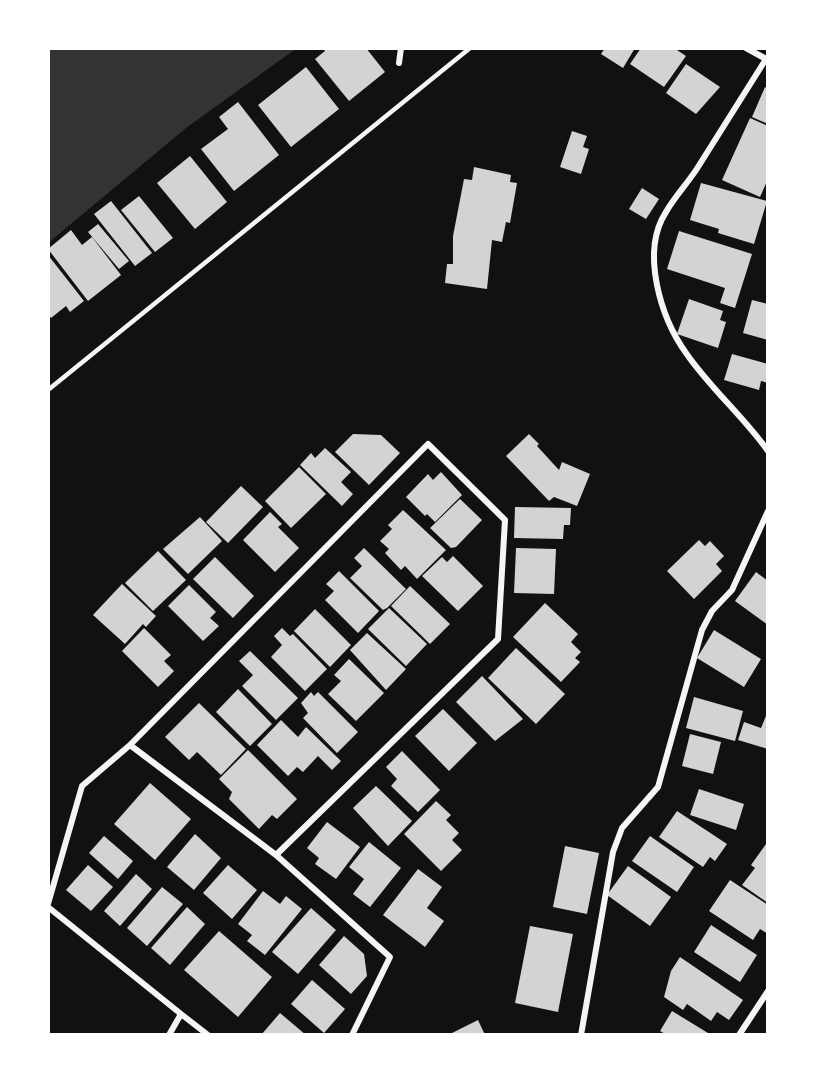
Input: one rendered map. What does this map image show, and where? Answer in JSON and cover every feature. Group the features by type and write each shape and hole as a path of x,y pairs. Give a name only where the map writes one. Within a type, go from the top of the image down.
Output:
{"street":[{"path":"399,63 401,48"},
{"path":"746,48 767,60 688,183 665,213 657,235 656,282 666,320 687,355 749,424 768,451"},
{"path":"208,1035 48,905 81,786 130,746 428,444 505,520 498,639 276,855"},
{"path":"581,1035 613,852 622,828 658,787 702,630 712,611 732,590 768,511"},
{"path":"130,746 276,855 390,957 351,1035"},
{"path":"738,1035 768,991"},
{"path":"169,1035 182,1014"}],"lane":[{"path":"48,390 470,48"}],"shaded area":[{"path":"48,48 297,48 186,128 48,243"}],"building":[{"path":"323,48 366,48 385,72 349,101 315,59 325,51"},
{"path":"605,48 635,48 623,68 601,54"},
{"path":"641,48 674,48 686,56 664,87 630,64"},
{"path":"686,64 720,87 696,114 666,93"},
{"path":"306,67 339,109 291,147 258,105"},
{"path":"765,87 768,89 768,124 752,117"},
{"path":"238,102 279,155 234,191 201,149 228,129 219,117"},
{"path":"750,118 768,126 768,179 760,197 722,180"},
{"path":"572,131 587,136 583,147 589,149 581,174 560,167"},
{"path":"190,156 227,202 195,229 157,183"},
{"path":"474,167 511,175 510,182 517,183 510,223 506,222 502,242 492,240 487,289 445,283 447,264 453,264 453,236 464,179 472,180"},
{"path":"701,183 767,201 754,244 718,233 719,229 690,220"},
{"path":"642,188 659,199 646,219 629,209"},
{"path":"139,196 173,238 155,252 121,210"},
{"path":"111,201 152,253 135,266 94,214"},
{"path":"98,224 129,261 119,269 88,232"},
{"path":"71,230 82,245 92,237 121,275 88,301 48,249"},
{"path":"679,231 752,254 735,308 720,303 725,288 667,269"},
{"path":"48,255 84,301 70,312 66,306 51,318 48,314"},
{"path":"689,299 723,311 720,320 726,322 718,348 677,334"},
{"path":"752,300 768,304 768,340 743,333"},
{"path":"732,354 768,364 768,383 761,381 759,390 724,380"},
{"path":"353,434 381,435 400,453 369,485 335,452"},
{"path":"529,434 559,470 562,462 590,474 577,506 554,497 549,501 506,456"},
{"path":"325,448 351,472 341,482 353,494 342,506 300,465 311,453 315,458"},
{"path":"299,467 326,494 291,528 265,501"},
{"path":"441,472 462,495 435,522 427,514 425,516 406,497 428,474 433,480"},
{"path":"241,486 263,507 228,543 206,522"},
{"path":"460,499 482,520 456,547 451,548 430,528"},
{"path":"515,507 571,508 570,525 564,525 563,539 514,538"},
{"path":"403,510 446,550 417,579 405,566 401,570 385,553 389,549 380,541 392,529 388,525"},
{"path":"270,512 282,524 278,527 299,548 275,572 243,540"},
{"path":"200,517 222,541 188,574 163,549"},
{"path":"699,540 705,546 710,541 724,556 716,564 722,571 694,599 667,571"},
{"path":"364,548 406,589 383,610 350,578 362,566 354,558"},
{"path":"516,548 556,549 554,594 514,593"},
{"path":"158,551 186,580 153,611 125,583"},
{"path":"453,556 483,586 458,611 422,576 442,557 447,562"},
{"path":"215,557 254,596 233,618 193,579"},
{"path":"339,571 379,611 358,633 325,600 334,591 326,584"},
{"path":"756,572 768,581 768,625 735,601"},
{"path":"122,584 156,616 146,627 143,624 125,644 93,615"},
{"path":"189,585 216,612 210,618 219,626 203,641 168,606"},
{"path":"410,586 450,624 430,644 391,606"},
{"path":"545,603 578,634 571,642 581,652 575,658 580,662 561,682 513,637"},
{"path":"389,608 427,644 406,666 368,629"},
{"path":"315,609 351,645 330,667 294,631"},
{"path":"144,628 171,655 164,661 174,671 158,687 122,651"},
{"path":"282,628 290,636 293,634 327,669 305,691 271,657 282,645 274,636"},
{"path":"714,630 761,659 744,687 697,658"},
{"path":"367,633 406,669 386,690 350,650"},
{"path":"516,648 565,694 536,724 488,678"},
{"path":"250,651 298,698 276,720 242,686 253,675 239,661"},
{"path":"349,659 384,693 356,721 328,694 341,681 334,675"},
{"path":"482,676 523,719 495,741 456,702"},
{"path":"238,689 272,724 250,746 216,712"},
{"path":"311,692 314,696 318,692 358,732 337,753 303,718 308,713 301,703"},
{"path":"694,697 743,711 735,741 686,728"},
{"path":"199,703 246,749 221,775 197,752 189,760 165,737"},
{"path":"443,709 477,743 449,771 415,736"},
{"path":"768,711 768,749 738,740 744,722 761,728"},
{"path":"281,720 298,737 306,727 341,761 332,770 318,756 303,772 297,767 288,776 257,745"},
{"path":"690,734 721,742 713,774 682,766"},
{"path":"248,750 297,799 277,819 272,815 259,829 229,799 232,792 219,779"},
{"path":"402,751 440,790 418,812 391,786 397,779 386,767"},
{"path":"150,783 191,819 155,860 114,824"},
{"path":"376,786 412,821 388,846 353,808"},
{"path":"699,789 744,804 736,830 690,815"},
{"path":"436,801 451,815 446,820 459,833 452,840 462,850 441,871 404,834"},
{"path":"677,811 727,844 715,861 710,857 703,867 659,837"},
{"path":"327,822 360,847 336,879 315,864 319,858 307,848"},
{"path":"195,834 221,858 194,890 167,867"},
{"path":"104,836 133,861 118,879 89,853"},
{"path":"650,836 694,867 677,892 632,861"},
{"path":"369,842 401,868 370,907 353,894 364,879 349,867"},
{"path":"766,844 768,845 768,903 742,885 755,868 751,865"},
{"path":"565,846 599,853 587,914 553,907"},
{"path":"88,865 113,887 91,911 66,890"},
{"path":"228,865 257,890 232,919 203,893"},
{"path":"628,866 671,897 650,926 607,895"},
{"path":"418,869 442,887 427,908 444,921 425,947 383,915"},
{"path":"136,874 152,889 120,926 104,911"},
{"path":"730,880 768,905 768,934 760,929 753,940 709,911"},
{"path":"162,887 183,904 147,946 127,928"},
{"path":"263,891 280,904 286,896 302,909 265,955 247,941 252,935 238,924"},
{"path":"187,907 205,924 170,965 151,948"},
{"path":"311,908 336,930 298,974 272,952"},
{"path":"711,925 757,955 740,982 694,952"},
{"path":"530,926 573,934 558,1012 515,1003"},
{"path":"219,931 272,977 238,1017 184,970"},
{"path":"344,936 364,954 367,976 351,994 319,965"},
{"path":"680,957 743,1000 729,1020 717,1012 711,1021 687,1004 683,1010 664,997 671,971"},
{"path":"312,980 345,1009 324,1033 291,1004"},
{"path":"672,1011 708,1033 706,1035 667,1035 660,1031"},
{"path":"280,1013 306,1035 261,1035"},
{"path":"478,1020 485,1035 448,1035"}]}
